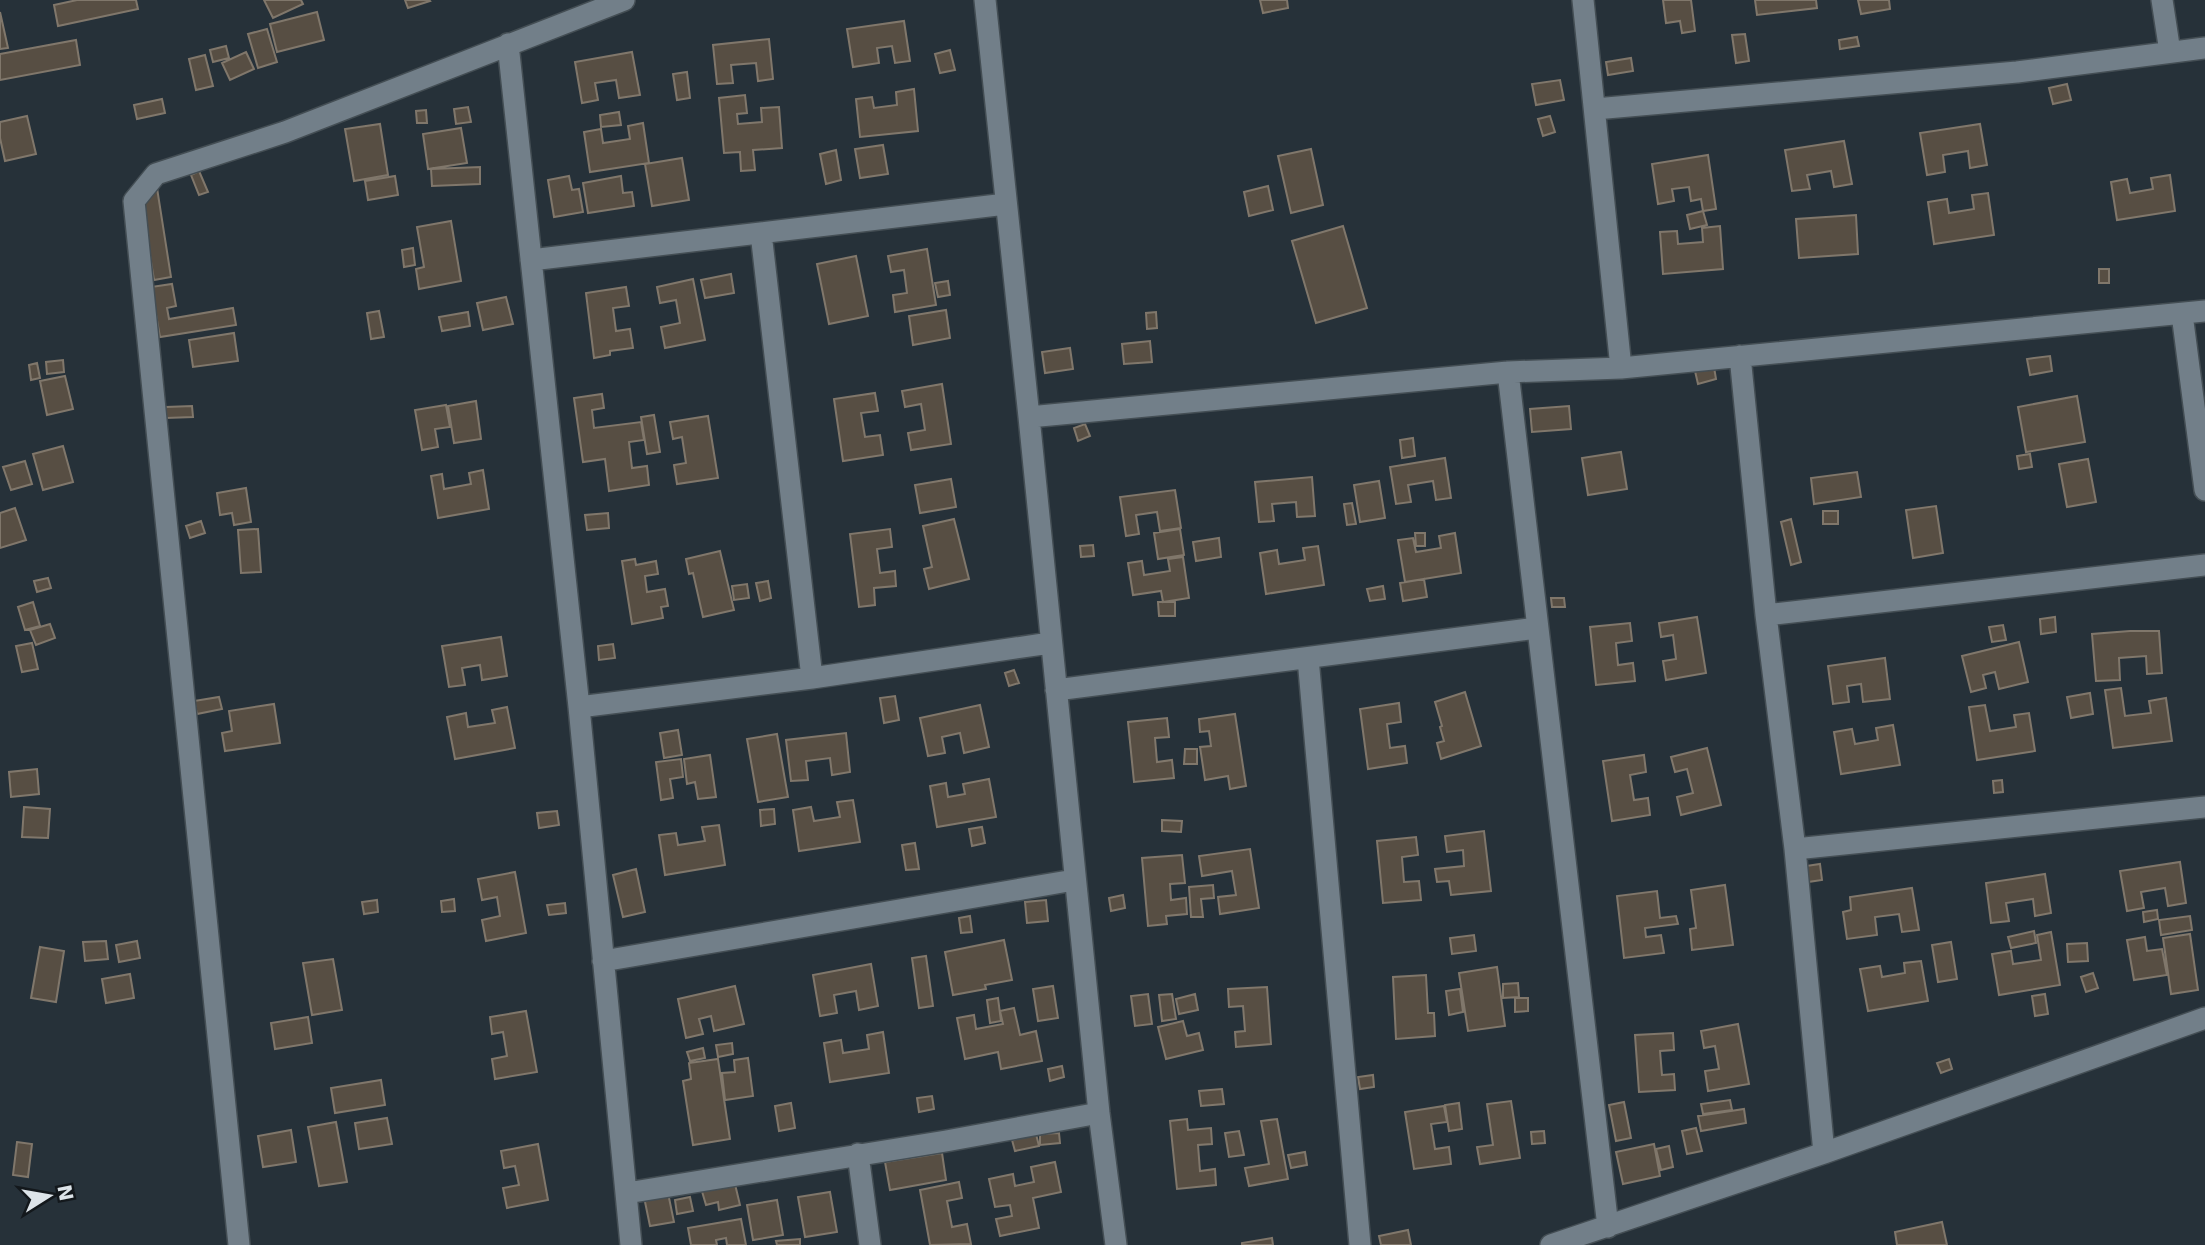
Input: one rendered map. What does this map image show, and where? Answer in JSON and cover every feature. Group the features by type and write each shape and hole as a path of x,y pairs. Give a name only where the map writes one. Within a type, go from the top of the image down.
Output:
{"street":[{"path":"239,1245 134,201 156,174 285,132 624,0"},
{"path":"985,0 1030,417 1074,880 1116,1245"},
{"path":"1583,0 1621,368"},
{"path":"2162,0 2170,52"},
{"path":"508,44 579,707 631,1245"},
{"path":"1595,109 2017,72 2205,48"},
{"path":"531,260 1006,204"},
{"path":"761,233 812,678"},
{"path":"1030,417 1508,372 1621,368 2205,311"},
{"path":"2182,314 2205,491"},
{"path":"1740,356 1766,615 1796,849 1824,1153"},
{"path":"1508,372 1608,1227"},
{"path":"1766,615 2205,565"},
{"path":"1056,690 1537,628"},
{"path":"579,707 812,678 1050,643"},
{"path":"1308,658 1360,1245"},
{"path":"1796,849 2205,807"},
{"path":"603,961 1074,880"},
{"path":"1551,1245 1824,1153 2205,1018"},
{"path":"627,1193 1099,1113"},
{"path":"858,1154 870,1245"}],"building":[{"path":"77,0 136,0 138,9 58,26 54,5"},
{"path":"264,0 301,0 303,4 273,18"},
{"path":"405,0 429,0 430,1 408,8"},
{"path":"1260,0 1287,0 1288,8 1263,13"},
{"path":"1663,0 1691,0 1695,31 1682,33 1680,21 1666,23"},
{"path":"1755,0 1816,0 1817,8 1757,15"},
{"path":"1858,0 1889,0 1890,9 1861,14"},
{"path":"0,12 8,48 0,49"},
{"path":"317,12 324,40 277,52 270,24"},
{"path":"904,21 910,61 895,63 892,46 877,48 879,63 853,67 847,29"},
{"path":"267,29 277,62 258,68 248,34"},
{"path":"1745,34 1749,61 1736,63 1732,35"},
{"path":"1857,37 1859,46 1840,49 1839,40"},
{"path":"769,39 773,79 758,81 756,63 731,65 733,83 717,84 713,45"},
{"path":"76,40 80,65 0,80 0,54"},
{"path":"226,46 229,58 213,62 210,50"},
{"path":"950,50 955,70 940,73 935,54"},
{"path":"246,52 254,69 230,80 222,63"},
{"path":"632,52 640,95 619,98 616,80 595,83 598,100 582,103 575,62"},
{"path":"205,55 213,86 196,90 189,59"},
{"path":"1631,58 1633,71 1608,75 1606,62"},
{"path":"687,72 690,98 677,100 673,74"},
{"path":"1560,80 1564,100 1536,105 1532,84"},
{"path":"2067,84 2071,100 2053,104 2049,88"},
{"path":"914,89 918,131 860,137 856,99 872,97 874,108 897,105 896,92"},
{"path":"745,95 747,113 737,114 738,124 762,122 761,108 779,107 782,148 753,150 755,170 741,171 740,152 724,153 719,98"},
{"path":"162,99 165,113 137,119 134,105"},
{"path":"468,107 471,122 456,124 454,109"},
{"path":"426,110 427,123 417,123 416,111"},
{"path":"619,112 621,125 601,127 600,115"},
{"path":"27,116 36,154 5,161 0,122"},
{"path":"1550,116 1555,132 1543,136 1538,119"},
{"path":"643,123 649,163 590,172 584,132 601,129 603,143 630,139 628,126"},
{"path":"380,124 388,175 354,181 345,129"},
{"path":"1980,124 1987,165 1970,168 1968,151 1943,155 1945,172 1927,175 1920,133"},
{"path":"461,128 467,163 428,169 423,134"},
{"path":"1844,141 1852,184 1834,187 1831,171 1807,175 1810,189 1792,191 1785,150"},
{"path":"883,145 888,174 860,178 855,149"},
{"path":"1311,149 1323,205 1291,213 1278,156"},
{"path":"836,150 841,180 826,184 820,154"},
{"path":"1708,155 1716,209 1703,211 1701,199 1691,201 1689,187 1672,189 1674,201 1658,204 1652,164"},
{"path":"682,158 689,200 652,206 645,164"},
{"path":"480,167 480,184 432,186 431,169"},
{"path":"199,171 208,192 199,195 191,175"},
{"path":"2170,175 2175,211 2117,220 2111,182 2127,179 2130,193 2153,189 2151,178"},
{"path":"395,176 398,195 368,200 365,181"},
{"path":"569,176 572,190 579,189 583,212 554,217 548,180"},
{"path":"621,176 623,193 632,192 634,206 588,213 583,183"},
{"path":"1268,186 1273,210 1249,216 1244,192"},
{"path":"157,188 171,277 154,280 139,190"},
{"path":"1988,193 1994,235 1934,244 1928,202 1947,199 1949,213 1974,209 1972,195"},
{"path":"1703,211 1707,225 1690,229 1687,215"},
{"path":"1856,215 1858,254 1799,258 1796,219"},
{"path":"451,221 461,281 419,289 416,269 424,267 417,227"},
{"path":"1343,226 1367,308 1316,323 1292,241"},
{"path":"1720,226 1723,269 1663,274 1660,232 1677,231 1678,244 1703,242 1702,228"},
{"path":"413,248 415,265 404,267 402,250"},
{"path":"927,249 936,305 895,312 893,295 907,293 904,270 891,272 888,256"},
{"path":"856,256 868,316 829,324 817,264"},
{"path":"2099,269 2109,269 2109,283 2099,283"},
{"path":"731,274 734,293 705,298 701,280"},
{"path":"693,279 705,340 665,348 661,327 680,323 676,300 660,303 657,287"},
{"path":"948,281 950,295 938,297 935,283"},
{"path":"172,284 176,306 167,308 169,319 233,308 236,325 160,337 151,287"},
{"path":"626,287 629,306 613,308 616,331 630,329 633,348 610,351 610,355 594,358 586,293"},
{"path":"506,297 513,324 483,330 477,303"},
{"path":"946,310 950,338 913,345 909,316"},
{"path":"379,311 384,337 371,339 367,313"},
{"path":"468,312 470,326 442,331 439,317"},
{"path":"1156,312 1157,328 1147,329 1146,313"},
{"path":"234,333 238,361 193,367 189,340"},
{"path":"1150,341 1152,362 1124,364 1122,344"},
{"path":"1070,348 1073,369 1045,373 1042,352"},
{"path":"2050,356 2052,371 2030,375 2027,359"},
{"path":"63,360 64,372 47,374 46,362"},
{"path":"37,363 40,378 31,380 29,365"},
{"path":"1714,367 1716,379 1698,384 1695,371"},
{"path":"65,376 73,409 47,415 40,381"},
{"path":"942,384 951,444 911,450 908,433 925,430 921,404 905,407 902,391"},
{"path":"875,393 878,411 861,413 865,437 880,435 883,455 843,461 834,399"},
{"path":"602,394 604,408 592,410 594,428 641,422 644,440 629,442 632,468 647,466 649,485 609,491 605,459 583,462 574,398"},
{"path":"2077,396 2085,442 2026,452 2018,407"},
{"path":"476,401 481,439 454,443 448,406"},
{"path":"446,405 450,427 435,429 438,447 422,450 415,410"},
{"path":"192,406 193,417 166,418 166,407"},
{"path":"1569,406 1571,429 1532,432 1530,409"},
{"path":"654,415 660,452 647,454 641,417"},
{"path":"708,416 718,478 677,484 674,465 686,463 682,437 673,439 670,422"},
{"path":"1085,424 1090,436 1078,441 1074,428"},
{"path":"1413,438 1415,456 1402,458 1400,440"},
{"path":"63,446 73,482 43,490 33,454"},
{"path":"1621,452 1627,489 1588,495 1582,458"},
{"path":"2030,454 2032,467 2019,469 2017,456"},
{"path":"1445,458 1451,498 1436,500 1433,481 1408,485 1411,502 1396,504 1390,467"},
{"path":"2088,459 2096,502 2067,507 2059,464"},
{"path":"25,461 32,484 11,490 3,467"},
{"path":"483,470 489,509 438,518 431,476 442,474 444,489 471,484 469,473"},
{"path":"1857,472 1861,497 1814,504 1811,478"},
{"path":"1312,477 1315,516 1297,517 1296,502 1272,504 1274,521 1259,522 1255,482"},
{"path":"951,479 956,507 920,513 915,485"},
{"path":"1379,481 1385,518 1360,522 1354,485"},
{"path":"246,488 251,522 234,525 232,513 220,515 217,493"},
{"path":"1175,490 1181,528 1160,531 1157,512 1136,515 1139,534 1126,536 1120,497"},
{"path":"1352,503 1356,524 1347,525 1344,504"},
{"path":"1936,506 1943,553 1913,558 1906,510"},
{"path":"15,508 26,540 0,548 0,513"},
{"path":"1823,511 1838,511 1838,524 1823,524"},
{"path":"608,513 609,528 587,530 585,515"},
{"path":"954,519 969,579 929,589 924,569 932,567 923,526"},
{"path":"1791,519 1801,562 1791,565 1781,522"},
{"path":"201,521 205,533 190,538 186,526"},
{"path":"258,529 261,572 241,573 238,530"},
{"path":"890,529 892,547 877,549 880,573 895,571 896,586 874,588 875,605 859,607 850,534"},
{"path":"1180,529 1184,555 1158,559 1154,533"},
{"path":"1415,533 1425,533 1425,546 1416,546"},
{"path":"1455,533 1461,573 1405,582 1398,540 1413,538 1416,552 1441,548 1439,536"},
{"path":"1219,538 1221,557 1196,561 1193,542"},
{"path":"1093,545 1094,556 1081,557 1080,546"},
{"path":"1318,546 1324,585 1266,594 1260,553 1277,550 1279,564 1305,560 1303,548"},
{"path":"720,551 734,610 703,617 693,573 689,574 686,559"},
{"path":"1183,557 1189,598 1163,602 1161,591 1133,595 1128,563 1142,561 1144,575 1170,571 1168,559"},
{"path":"635,559 636,565 656,561 658,574 645,576 647,592 665,589 668,606 661,607 663,618 632,624 622,561"},
{"path":"48,578 51,588 37,592 34,581"},
{"path":"1424,579 1427,597 1403,601 1400,583"},
{"path":"768,581 771,598 760,601 756,583"},
{"path":"747,584 749,598 734,600 732,586"},
{"path":"1383,586 1385,599 1370,601 1367,589"},
{"path":"1551,598 1564,598 1565,607 1552,607"},
{"path":"33,602 40,626 25,630 18,607"},
{"path":"1158,602 1175,602 1175,616 1159,616"},
{"path":"1697,617 1706,673 1666,680 1663,661 1676,659 1673,635 1661,637 1659,623"},
{"path":"2055,617 2056,632 2041,634 2040,619"},
{"path":"1630,623 1632,641 1616,643 1618,665 1633,663 1635,681 1596,685 1590,627"},
{"path":"50,624 55,638 36,645 30,630"},
{"path":"2003,625 2006,640 1992,642 1989,627"},
{"path":"2159,631 2162,673 2147,674 2146,656 2119,658 2120,680 2096,681 2092,634"},
{"path":"501,637 507,676 482,680 480,665 462,668 465,685 449,687 442,646"},
{"path":"2019,642 2028,682 1999,689 1995,672 1983,675 1986,688 1971,692 1962,656"},
{"path":"32,643 38,669 22,672 16,646"},
{"path":"613,644 615,658 599,660 598,646"},
{"path":"1885,658 1890,699 1863,702 1861,684 1847,686 1849,702 1833,704 1828,666"},
{"path":"1014,670 1019,683 1009,686 1005,673"},
{"path":"2121,688 2125,716 2151,713 2149,701 2166,698 2172,741 2113,748 2105,690"},
{"path":"1465,692 1481,746 1441,759 1437,743 1444,741 1435,702"},
{"path":"2090,693 2093,714 2071,718 2067,697"},
{"path":"895,696 899,720 884,723 880,698"},
{"path":"219,697 222,709 197,714 194,701"},
{"path":"1399,703 1401,722 1387,724 1390,748 1405,746 1407,763 1368,769 1360,709"},
{"path":"274,704 280,743 225,751 222,733 232,731 229,711"},
{"path":"980,705 989,747 964,753 960,733 942,737 945,753 928,756 920,718"},
{"path":"1985,705 1990,731 2016,727 2014,715 2029,713 2035,751 1977,760 1969,707"},
{"path":"507,707 515,748 455,759 447,717 466,713 468,727 495,723 492,710"},
{"path":"1235,714 1246,786 1230,789 1228,776 1205,780 1200,747 1211,746 1209,731 1200,732 1199,719"},
{"path":"1167,718 1169,737 1155,738 1157,762 1172,760 1174,778 1134,782 1128,722"},
{"path":"1893,725 1900,765 1841,774 1834,732 1852,729 1855,744 1878,740 1876,728"},
{"path":"678,730 682,755 664,758 660,733"},
{"path":"846,733 850,772 832,775 830,758 806,761 808,780 791,781 786,740"},
{"path":"777,734 788,797 758,802 747,739"},
{"path":"1707,748 1721,805 1681,815 1677,797 1693,793 1687,769 1675,772 1671,757"},
{"path":"1185,749 1197,749 1197,764 1184,764"},
{"path":"710,755 716,797 698,799 695,782 687,784 684,759"},
{"path":"1644,755 1646,772 1630,775 1634,800 1648,798 1650,815 1612,821 1603,761"},
{"path":"681,759 683,777 670,779 673,798 661,800 656,762"},
{"path":"37,769 39,794 11,797 9,772"},
{"path":"989,779 996,817 937,827 930,786 946,783 948,797 965,794 963,784"},
{"path":"2002,780 2003,792 1994,793 1993,781"},
{"path":"853,800 860,842 799,851 793,810 811,807 814,821 840,817 837,802"},
{"path":"24,807 50,809 48,838 22,837"},
{"path":"774,809 775,824 761,826 760,810"},
{"path":"557,811 559,825 539,828 537,813"},
{"path":"1162,820 1182,821 1181,832 1162,831"},
{"path":"719,825 725,865 665,875 659,835 676,833 678,845 705,841 702,827"},
{"path":"982,827 985,843 972,846 969,829"},
{"path":"1484,831 1491,891 1451,895 1449,881 1437,882 1435,869 1464,866 1463,850 1447,852 1445,836"},
{"path":"1416,837 1418,855 1402,857 1404,882 1419,881 1421,900 1383,903 1377,841"},
{"path":"915,843 919,869 906,870 902,845"},
{"path":"1250,849 1259,908 1220,914 1218,897 1236,895 1232,871 1202,876 1199,856"},
{"path":"1182,855 1185,883 1170,884 1171,900 1186,898 1187,914 1166,916 1167,924 1148,926 1142,858"},
{"path":"2180,862 2186,903 2168,906 2165,888 2141,892 2144,908 2127,911 2120,871"},
{"path":"1820,864 1822,880 1808,882 1806,866"},
{"path":"636,869 645,912 623,917 613,875"},
{"path":"515,872 526,933 486,941 482,920 500,916 497,897 482,900 478,879"},
{"path":"2045,874 2051,913 2035,916 2033,899 2006,903 2009,921 1991,923 1986,883"},
{"path":"1213,885 1214,898 1201,899 1203,917 1191,917 1189,887"},
{"path":"1725,885 1733,945 1692,950 1690,929 1696,928 1691,890"},
{"path":"1912,888 1919,930 1902,932 1899,914 1875,917 1877,935 1847,939 1843,912 1851,910 1850,897"},
{"path":"1657,891 1660,918 1676,916 1678,924 1645,928 1646,937 1661,935 1664,953 1624,958 1617,896"},
{"path":"1123,895 1125,908 1111,911 1109,898"},
{"path":"454,899 455,911 442,912 441,901"},
{"path":"377,900 378,912 364,914 362,902"},
{"path":"1046,900 1048,921 1027,923 1025,902"},
{"path":"565,903 566,913 549,915 547,905"},
{"path":"2157,910 2158,919 2144,922 2143,912"},
{"path":"970,916 972,932 961,933 959,918"},
{"path":"2190,916 2192,930 2161,935 2159,920"},
{"path":"2034,931 2036,943 2011,948 2008,937"},
{"path":"2051,932 2060,985 1999,995 1992,954 2011,951 2013,964 2041,960 2037,935"},
{"path":"2190,934 2198,990 2171,994 2163,938"},
{"path":"1474,935 1476,951 1452,954 1450,938"},
{"path":"2145,937 2147,951 2162,949 2167,975 2134,980 2127,940"},
{"path":"1004,940 1012,980 985,985 986,989 953,995 945,952"},
{"path":"106,941 108,959 85,961 83,942"},
{"path":"137,941 140,958 119,962 116,945"},
{"path":"1951,942 1957,979 1938,982 1932,945"},
{"path":"2087,943 2088,961 2068,962 2067,944"},
{"path":"40,947 64,951 56,1002 31,998"},
{"path":"926,956 933,1006 919,1008 912,958"},
{"path":"333,959 342,1010 312,1015 303,963"},
{"path":"1921,961 1928,1001 1868,1011 1860,969 1880,966 1882,977 1905,973 1904,963"},
{"path":"871,964 878,1006 859,1010 856,991 834,995 837,1013 820,1016 813,975"},
{"path":"1497,967 1505,1026 1468,1031 1459,973"},
{"path":"2093,973 2098,988 2086,992 2081,977"},
{"path":"130,974 134,998 106,1003 102,979"},
{"path":"1426,975 1428,1013 1434,1013 1435,1036 1396,1039 1393,977"},
{"path":"1518,983 1519,997 1503,998 1503,984"},
{"path":"735,986 744,1024 714,1031 711,1016 699,1019 703,1034 686,1038 678,999"},
{"path":"1053,986 1058,1018 1038,1021 1033,989"},
{"path":"1267,987 1271,1044 1236,1047 1235,1032 1245,1031 1243,1006 1229,1007 1228,989"},
{"path":"1460,989 1463,1012 1449,1015 1446,991"},
{"path":"1148,994 1152,1024 1135,1026 1131,996"},
{"path":"1172,994 1176,1019 1162,1021 1159,995"},
{"path":"1195,994 1198,1010 1179,1014 1176,999"},
{"path":"2045,994 2048,1014 2035,1016 2032,996"},
{"path":"998,998 1001,1021 990,1023 987,1000"},
{"path":"1515,998 1528,998 1528,1011 1515,1012"},
{"path":"1014,1008 1020,1035 1036,1031 1042,1061 1001,1069 998,1052 965,1059 957,1018 974,1015 976,1029 1003,1024 1000,1011"},
{"path":"526,1011 537,1072 495,1079 492,1059 507,1056 503,1032 492,1034 490,1017"},
{"path":"308,1017 312,1043 275,1049 271,1023"},
{"path":"1183,1021 1187,1036 1199,1033 1203,1050 1166,1059 1158,1027"},
{"path":"1738,1024 1749,1084 1708,1091 1705,1071 1719,1069 1715,1046 1704,1048 1701,1031"},
{"path":"883,1032 889,1073 830,1082 824,1043 841,1040 843,1053 869,1049 867,1035"},
{"path":"1673,1033 1674,1050 1660,1051 1662,1075 1674,1074 1675,1090 1639,1092 1635,1035"},
{"path":"732,1043 733,1054 718,1057 716,1045"},
{"path":"703,1048 705,1058 690,1061 687,1052"},
{"path":"748,1058 753,1096 725,1100 722,1073 735,1072 734,1060"},
{"path":"718,1059 730,1139 693,1145 683,1081 691,1079 689,1063"},
{"path":"1949,1059 1952,1069 1941,1073 1937,1063"},
{"path":"1062,1066 1064,1077 1050,1081 1048,1069"},
{"path":"1373,1075 1374,1087 1360,1089 1358,1077"},
{"path":"381,1080 385,1105 335,1113 331,1088"},
{"path":"1222,1089 1224,1104 1201,1106 1199,1091"},
{"path":"932,1096 934,1109 919,1112 917,1098"},
{"path":"1730,1100 1732,1110 1703,1114 1701,1104"},
{"path":"1511,1101 1520,1158 1480,1164 1477,1147 1493,1145 1487,1104"},
{"path":"1624,1102 1631,1138 1616,1141 1609,1105"},
{"path":"791,1103 795,1128 779,1131 775,1106"},
{"path":"1459,1103 1462,1129 1449,1131 1445,1105"},
{"path":"1444,1106 1447,1122 1431,1124 1435,1149 1449,1147 1451,1164 1414,1169 1405,1112"},
{"path":"1744,1109 1746,1123 1701,1131 1698,1116"},
{"path":"387,1118 392,1144 359,1149 355,1123"},
{"path":"1187,1119 1188,1130 1211,1128 1212,1144 1198,1145 1200,1171 1215,1169 1216,1185 1177,1189 1170,1121"},
{"path":"1277,1119 1288,1179 1249,1186 1245,1168 1269,1164 1261,1121"},
{"path":"336,1122 347,1182 319,1186 308,1127"},
{"path":"1696,1128 1702,1151 1687,1154 1682,1131"},
{"path":"291,1130 296,1162 263,1167 258,1136"},
{"path":"1239,1131 1244,1155 1229,1157 1225,1133"},
{"path":"1544,1131 1545,1143 1532,1144 1531,1132"},
{"path":"1059,1133 1060,1143 1040,1145 1040,1134"},
{"path":"1036,1134 1039,1146 1015,1151 1012,1140"},
{"path":"17,1142 32,1144 28,1177 13,1175"},
{"path":"538,1144 548,1200 507,1208 503,1188 519,1185 515,1166 504,1168 501,1151"},
{"path":"1654,1144 1660,1176 1623,1184 1616,1152"},
{"path":"1669,1146 1673,1167 1661,1170 1656,1149"},
{"path":"1305,1152 1307,1165 1291,1168 1288,1155"},
{"path":"942,1153 946,1180 890,1190 885,1162"},
{"path":"1055,1162 1061,1192 1033,1198 1039,1228 1000,1236 996,1219 1012,1216 1010,1205 995,1207 989,1179 1013,1174 1015,1186 1034,1182 1031,1167"},
{"path":"734,1180 740,1205 719,1210 718,1202 706,1205 701,1188"},
{"path":"959,1182 962,1198 947,1201 952,1227 967,1224 971,1244 930,1245 920,1190"},
{"path":"830,1192 837,1232 805,1237 798,1197"},
{"path":"668,1193 674,1222 650,1226 644,1197"},
{"path":"690,1197 693,1211 677,1214 675,1200"},
{"path":"777,1200 783,1235 753,1240 747,1205"},
{"path":"741,1219 746,1245 727,1245 726,1238 716,1240 717,1245 691,1245 688,1228"},
{"path":"1942,1222 1947,1245 1897,1245 1895,1232"},
{"path":"1408,1230 1411,1245 1381,1245 1379,1236"},
{"path":"1272,1238 1273,1245 1242,1245 1242,1243"},
{"path":"800,1239 800,1245 777,1245 776,1241"}]}
